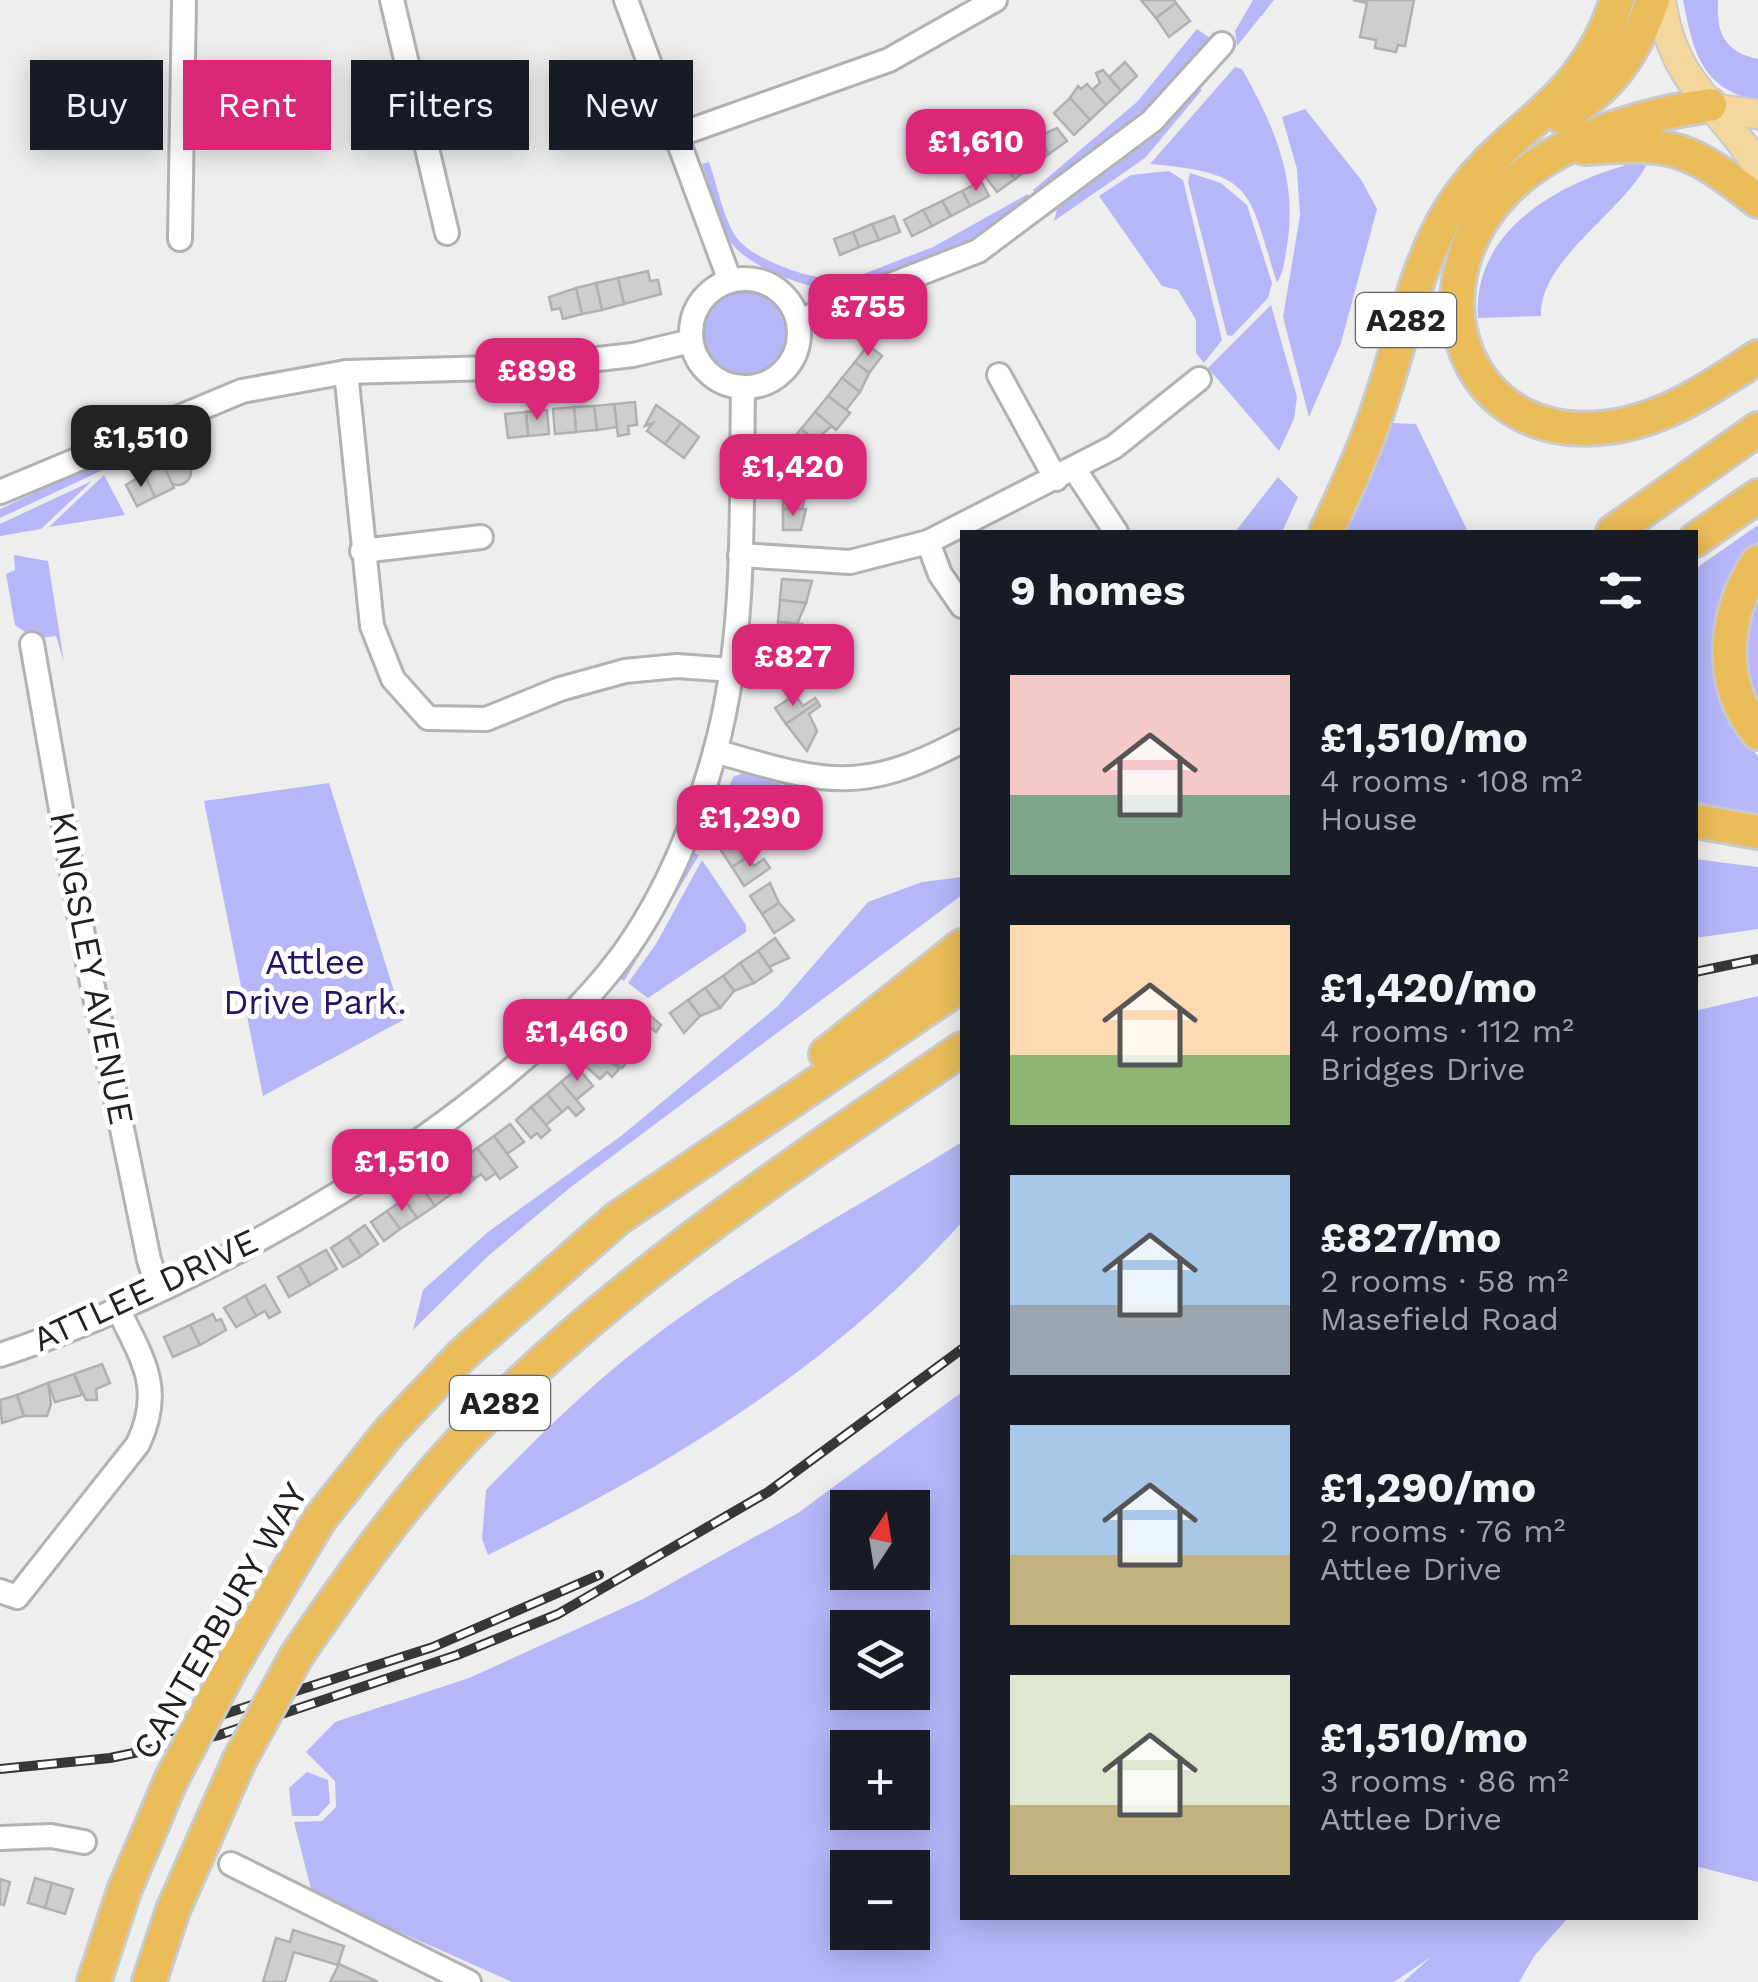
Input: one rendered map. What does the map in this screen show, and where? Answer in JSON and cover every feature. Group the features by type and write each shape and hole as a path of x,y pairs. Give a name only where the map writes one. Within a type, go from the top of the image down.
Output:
{"highway":[{"name":"A282","path":"1327,530 1377,414 1436,237 1477,173 1525,133 1581,76 1600,42 1616,0"},
{"name":"A282","path":"1525,133 1576,108 1616,76 1631,55 1653,0"},
{"name":"A282","path":"1713,108 1622,122 1534,167 1503,193 1474,234 1459,268 1454,302 1459,334 1468,355 1497,396 1525,415 1555,426 1612,427 1678,406 1758,356"},
{"name":"A282","path":"1570,150 1630,144 1686,150 1758,201"},
{"path":"1617,530 1758,428"},
{"path":"1698,538 1758,496"},
{"path":"1758,562 1736,604 1729,638 1738,698 1758,733"},
{"path":"1698,822 1758,832"},
{"name":"A282","path":"618,1218 960,948"},
{"name":"CANTERBURY WAY","path":"94,1982 124,1891 171,1780 230,1669 318,1520 390,1431 463,1354 618,1218 960,987"},
{"name":"A282","path":"149,1982 172,1910 238,1761 297,1655 379,1538 486,1416 611,1302 748,1195 960,1050"},
{"name":"A282","path":"748,1195 960,1072"}],"main road":[{"path":"1661,0 1675,59 1758,167"},
{"path":"1713,108 1758,114"}],"street":[{"path":"180,239 184,0"},
{"path":"392,0 447,233"},
{"path":"626,0 648,60"},
{"path":"693,130 889,60 996,0"},
{"path":"798,321 978,251 1152,121 1222,44"},
{"path":"680,150 730,281"},
{"path":"747,279 780,292 798,321 792,359 780,374 744,387 709,373 691,340 696,310 704,298 730,281 747,279"},
{"path":"0,492 242,391 346,372 528,367 633,355 691,340"},
{"path":"346,372 372,626 393,680 428,718 486,719 560,689 625,672 677,666 732,670"},
{"path":"999,375 1066,474 1114,530"},
{"path":"740,555 850,562 928,542 1114,447 1199,379"},
{"name":"ATTLEE DRIVE","path":"0,1355 159,1290 342,1188 465,1104 564,1023 612,968 645,919 684,838 715,751 732,670 740,555 744,387"},
{"path":"362,551 481,537"},
{"path":"928,542 940,574 960,603"},
{"name":"KINGSLEY AVENUE","path":"32,644 87,958 149,1260 159,1290"},
{"path":"715,751 816,780 854,780 895,772 960,741"},
{"path":"0,1592 16,1598 138,1444 146,1427 153,1388 118,1310"},
{"path":"0,1838 51,1836 84,1842"},
{"path":"231,1864 468,1982"}],"green space":[{"path":"1253,0 1274,0 1237,46 1235,31"},
{"path":"1683,0 1718,0 1724,39 1737,51 1758,59 1758,100 1724,87 1703,65"},
{"path":"1197,29 1210,38 1144,118 1039,200 1033,190 1137,102"},
{"path":"1235,67 1242,69 1264,111 1286,176 1290,221 1285,261 1277,283 1260,226 1242,192 1210,173 1150,164"},
{"path":"1196,87 1202,90 1145,158 1054,221 1057,209 1135,151"},
{"path":"1305,109 1362,181 1377,209 1341,343 1309,417 1283,317 1300,216 1297,169 1282,117"},
{"path":"709,162 727,220 745,246 791,270 825,278 853,278 855,288 827,289 791,280 743,254 727,237 719,217 702,164"},
{"path":"1633,163 1647,164 1553,276 1541,316 1478,318 1480,287 1489,259 1505,235 1550,197"},
{"path":"1169,171 1183,180 1222,340 1204,363 1196,353 1196,320 1178,290 1162,286 1099,196 1131,175"},
{"path":"1190,173 1221,183 1247,205 1272,283 1268,298 1232,336 1227,335 1188,182"},
{"path":"1028,194 1034,202 971,239 861,285 858,276 933,247"},
{"path":"743,287 761,291 775,301 785,315 789,333 785,351 775,365 761,375 743,379 725,375 711,365 701,351 697,333 701,315 711,301 725,291"},
{"path":"1271,305 1297,397 1294,419 1279,451 1208,368"},
{"path":"1391,423 1416,424 1467,530 1346,530"},
{"path":"101,461 105,469 0,518 0,509"},
{"path":"104,475 125,515 49,527"},
{"path":"1278,477 1298,497 1283,530 1237,530"},
{"path":"92,481 41,529 0,536 0,524"},
{"path":"1758,525 1758,542 1752,548 1735,724 1758,757 1758,820 1698,809 1698,567"},
{"path":"14,555 48,561 64,662 56,636 35,639 15,625 6,574 15,570"},
{"path":"1758,578 1758,700 1746,670 1743,639"},
{"path":"743,773 793,788 716,824 733,777"},
{"name":"Attlee Drive Park.","path":"329,783 403,1020 263,1096 204,801"},
{"path":"690,851 699,855 624,981 616,976"},
{"path":"1698,859 1758,867 1758,929 1698,938"},
{"path":"702,860 746,925 746,932 648,998 628,983 656,944"},
{"path":"960,877 960,896 571,1187 488,1256 413,1330 423,1290 488,1232 621,1136 777,1007 868,902 922,882"},
{"path":"1758,996 1758,1882 1698,1867 1698,1010"},
{"path":"960,1143 960,1224 856,1325 742,1412 681,1451 488,1555 482,1539 486,1490 538,1437 630,1355 793,1244"},
{"path":"960,1393 960,1920 1566,1920 1535,1955 1519,1982 1403,1982 1431,1957 1394,1982 512,1982 312,1893 294,1822 322,1821 336,1807 335,1781 306,1752 335,1722 469,1678 643,1599 798,1513"},
{"path":"307,1772 328,1780 330,1803 318,1816 292,1816 289,1788"}],"building":[{"path":"1141,0 1174,0 1176,3 1156,18"},
{"path":"1353,0 1414,0 1405,46 1398,45 1396,52 1375,48 1376,40 1360,37 1367,3"},
{"path":"1176,3 1190,21 1169,37 1156,18"},
{"path":"1125,62 1137,76 1121,91 1109,77"},
{"path":"1103,70 1121,91 1106,105 1092,90 1100,83 1096,73"},
{"path":"1087,84 1106,105 1090,120 1070,98 1078,86 1081,89"},
{"path":"1070,98 1090,120 1074,135 1054,113"},
{"path":"1057,128 1067,141 1049,154 1037,137"},
{"path":"1037,137 1049,154 1033,166 1022,152"},
{"path":"1022,152 1033,166 1015,179 1004,165"},
{"path":"1004,165 1015,179 997,192 982,172 991,166 995,172"},
{"path":"981,181 989,196 970,206 962,191"},
{"path":"962,191 970,206 951,216 942,201"},
{"path":"942,201 951,216 932,226 923,210"},
{"path":"923,210 932,226 912,236 904,220"},
{"path":"894,216 900,232 879,240 872,224"},
{"path":"872,224 879,240 859,247 853,232"},
{"path":"853,232 859,247 840,255 834,239"},
{"path":"648,271 650,281 658,280 661,294 624,304 618,278"},
{"path":"618,278 624,304 602,310 596,283"},
{"path":"596,283 602,310 582,314 576,288"},
{"path":"576,288 582,314 563,319 560,308 552,310 549,297"},
{"path":"868,345 882,356 869,373 855,362"},
{"path":"855,362 869,373 860,392 842,378"},
{"path":"842,378 860,392 846,410 828,396"},
{"path":"828,396 850,413 836,430 815,412"},
{"path":"635,402 637,425 628,426 629,434 618,436 614,404"},
{"path":"614,404 617,427 597,430 594,406"},
{"path":"656,405 681,423 665,444 647,431 653,423 645,426"},
{"path":"594,406 597,430 576,432 574,407"},
{"path":"574,407 576,432 555,434 553,409"},
{"path":"547,410 549,434 528,436 526,412"},
{"path":"526,412 528,436 508,438 505,414"},
{"path":"815,412 832,426 815,440 801,429"},
{"path":"681,423 699,437 684,458 665,444"},
{"path":"801,429 815,440 805,460 787,446"},
{"path":"178,459 187,463 191,472 187,481 178,485 169,481 165,472 169,463"},
{"path":"783,465 806,465 802,487 783,487"},
{"path":"164,466 174,488 155,497 144,474"},
{"path":"144,474 155,497 137,506 126,485"},
{"path":"783,487 808,487 802,509 783,509"},
{"path":"783,509 806,509 801,530 783,530"},
{"path":"782,579 812,581 806,603 780,600"},
{"path":"780,600 806,603 797,624 778,622"},
{"path":"778,622 802,624 796,645 776,644"},
{"path":"776,644 801,646 794,667 774,665"},
{"path":"774,665 797,667 795,689 768,686"},
{"path":"795,695 803,706 815,698 818,702 786,724 775,708"},
{"path":"818,702 820,706 809,714 817,731 807,751 786,724"},
{"path":"740,836 748,857 732,867 720,849"},
{"path":"748,857 754,866 764,859 770,868 744,886 732,867"},
{"path":"770,883 779,903 762,914 750,896"},
{"path":"779,903 794,920 774,933 762,914"},
{"path":"775,938 789,958 769,967 758,951"},
{"path":"758,951 772,971 754,983 740,963"},
{"path":"740,963 754,983 734,991 723,976"},
{"path":"723,976 734,991 720,1008 705,988"},
{"path":"705,988 720,1008 700,1016 688,1000"},
{"path":"688,1000 700,1016 684,1033 670,1013"},
{"path":"636,1003 661,1025 656,1032 647,1025 641,1033 623,1018"},
{"path":"623,1018 641,1033 627,1048 610,1033"},
{"path":"610,1033 633,1055 622,1068 596,1049"},
{"path":"596,1049 619,1069 612,1077 607,1072 600,1079 583,1064"},
{"path":"578,1068 593,1086 576,1100 561,1082"},
{"path":"561,1082 584,1109 576,1116 568,1107 562,1112 547,1094"},
{"path":"547,1094 562,1112 546,1125 531,1107"},
{"path":"531,1107 550,1130 541,1138 537,1133 531,1138 516,1120"},
{"path":"510,1124 524,1142 507,1154 494,1136"},
{"path":"494,1136 517,1167 500,1179 477,1148"},
{"path":"477,1148 496,1173 486,1180 481,1174 474,1179 461,1160"},
{"path":"461,1160 474,1179 460,1193 444,1172"},
{"path":"438,1175 451,1194 435,1206 421,1187"},
{"path":"421,1187 435,1206 417,1218 404,1199"},
{"path":"404,1199 417,1218 400,1229 387,1211"},
{"path":"387,1211 400,1229 384,1241 371,1222"},
{"path":"365,1225 378,1244 361,1256 348,1237"},
{"path":"348,1237 361,1256 343,1267 331,1248"},
{"path":"326,1250 337,1269 310,1285 299,1265"},
{"path":"299,1265 310,1285 289,1297 278,1277"},
{"path":"265,1285 280,1312 269,1318 265,1311 256,1316 245,1296"},
{"path":"245,1296 256,1316 236,1327 224,1308"},
{"path":"213,1314 216,1321 221,1319 226,1330 200,1345 190,1325"},
{"path":"190,1325 200,1345 173,1357 164,1337"},
{"path":"102,1364 110,1383 96,1389 97,1400 86,1400 74,1374"},
{"path":"74,1374 82,1395 55,1402 48,1383"},
{"path":"48,1383 51,1404 47,1416 24,1416 17,1395"},
{"path":"17,1395 24,1416 2,1423 0,1400"},
{"path":"35,1878 52,1883 45,1908 28,1903"},
{"path":"0,1879 10,1882 4,1905 0,1904"},
{"path":"52,1883 73,1889 65,1914 45,1908"},
{"path":"293,1930 344,1946 338,1965 294,1952 285,1982 263,1982 276,1938 290,1942"},
{"path":"339,1964 378,1982 330,1982"}],"railway":[{"path":"1698,971 1758,959"},
{"path":"0,1769 110,1758 219,1735 457,1655 558,1614 768,1492 960,1350"},
{"path":"168,1732 433,1647 599,1575"}]}
